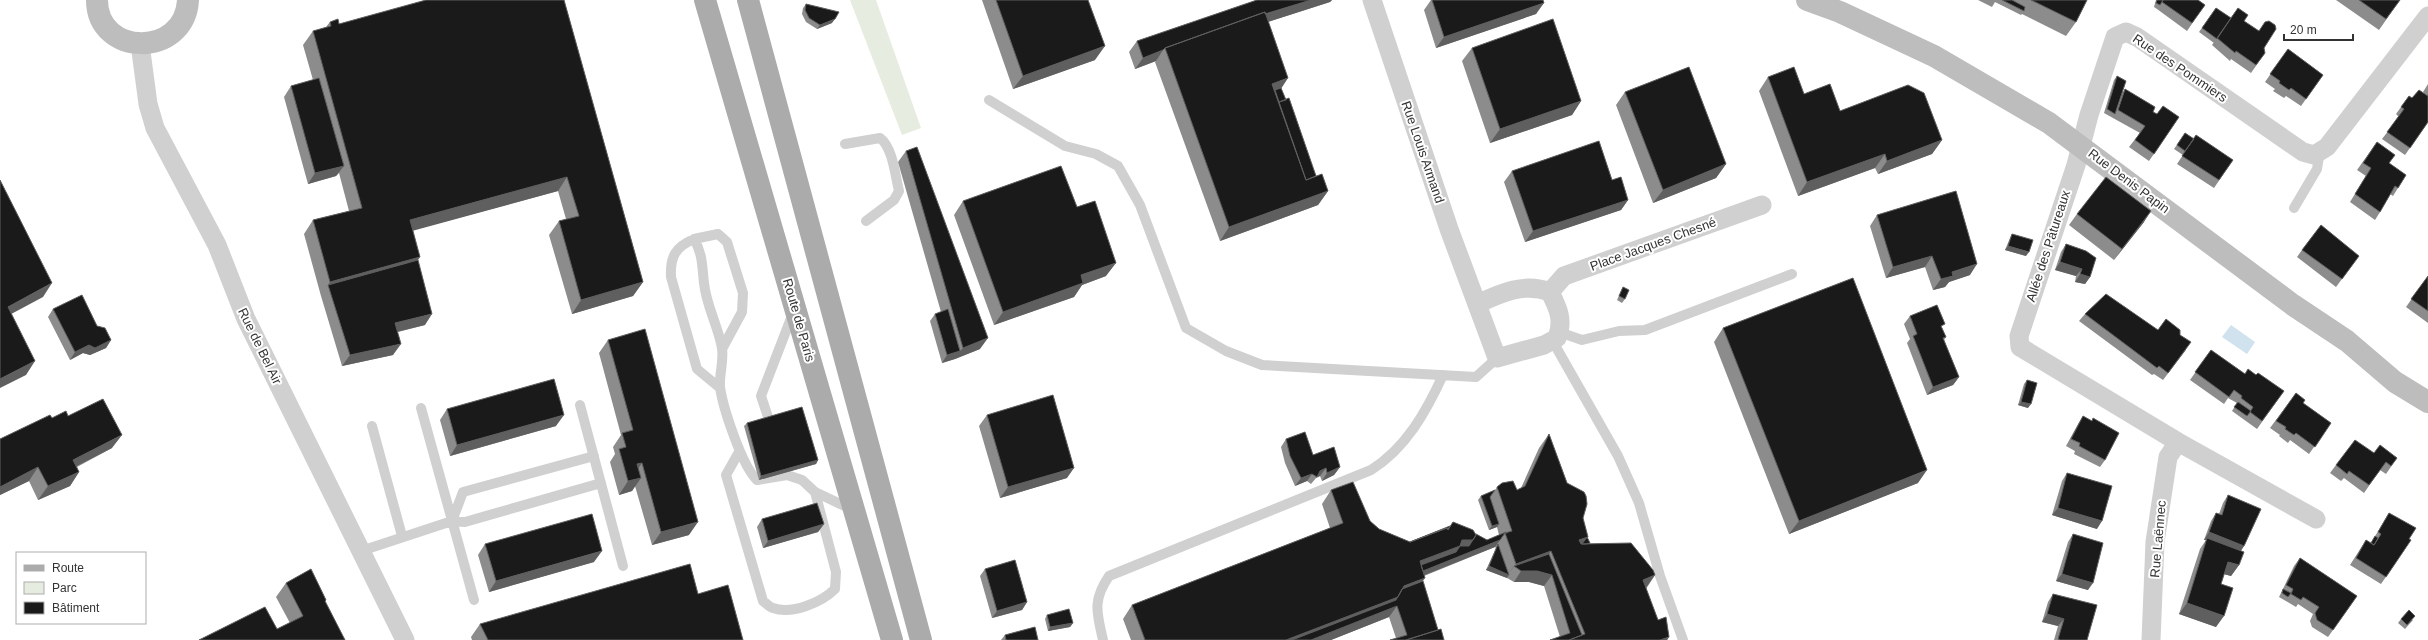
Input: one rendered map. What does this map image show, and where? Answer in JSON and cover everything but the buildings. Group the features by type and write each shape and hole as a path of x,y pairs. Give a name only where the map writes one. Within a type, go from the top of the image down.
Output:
{"main road":[{"name":"Route de Paris","path":"705,0 892,640"},
{"path":"748,0 921,640"}],"street":[{"path":"97,0 101,18 109,30 122,40 140,44 159,41 172,33 182,20 188,0"},
{"name":"Rue Louis Armand","path":"1372,0 1449,229 1477,304"},
{"name":"Rue Denis Papin","path":"1806,0 1840,12 1934,56 2049,123 2082,146 2293,305 2347,341 2395,382 2428,402"},
{"path":"2320,151 2327,147 2428,16"},
{"name":"Rue des Pommiers","path":"2082,146 2089,115 2116,37 2126,32 2303,152 2314,155 2320,151"},
{"name":"Rue de Bel Air","path":"140,44 148,104 155,128 217,245 246,318 405,640"},
{"name":"Allée des Pâtureaux","path":"2082,146 2019,336 2020,347 2178,442"},
{"name":"Place Jacques Chesné","path":"1550,292 1564,276 1762,205"},
{"path":"1536,287 1550,292 1560,311 1556,336 1544,345 1497,358 1477,304 1504,291 1536,287"},
{"path":"2178,442 2316,519"},
{"name":"Rue Laënnec","path":"2151,640 2155,542 2168,457 2178,442"}],"lane":[{"path":"990,100 1065,146 1096,154 1118,166 1140,205 1186,328 1226,351 1262,365 1476,377 1497,358"},
{"path":"845,144 880,138 886,142 894,170 899,191 882,211 866,220"},
{"path":"2294,208 2317,169 2320,151"},
{"path":"720,388 697,369 671,277 670,263 675,250 683,244 710,234 718,234 727,242 743,294 742,312 722,349"},
{"path":"694,239 699,248 704,266 704,284 722,349 720,388 739,452 752,475 757,480 787,475 802,480 815,492 855,511"},
{"path":"1556,336 1582,340 1619,331 1645,330 1792,274"},
{"path":"775,440 761,396 795,307"},
{"path":"1556,336 1618,456 1639,503 1660,576 1683,640"},
{"path":"1103,640 1096,608 1099,590 1109,576 1371,470 1388,460 1411,434 1431,402 1443,375"},
{"path":"580,405 623,566"},
{"path":"421,408 474,600"},
{"path":"372,426 402,536"},
{"path":"739,452 726,475 763,601 772,608 785,610 801,607 826,597 835,589 836,572 815,492"},
{"path":"452,521 463,492 594,456"},
{"path":"782,461 787,475"},
{"path":"361,551 402,536 452,521 465,522 601,482"}],"green space":[{"path":"850,0 876,0 921,128 902,135"}],"water":[{"path":"2231,325 2255,342 2247,354 2222,337"}]}
